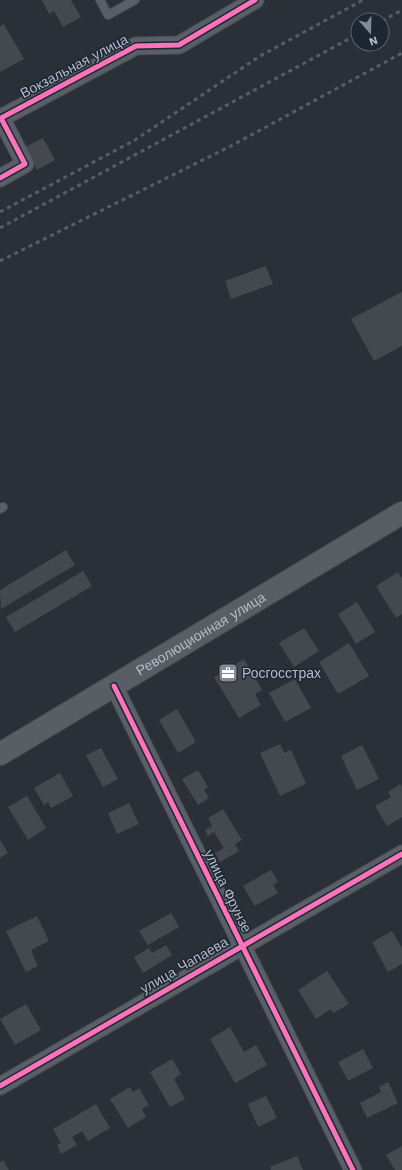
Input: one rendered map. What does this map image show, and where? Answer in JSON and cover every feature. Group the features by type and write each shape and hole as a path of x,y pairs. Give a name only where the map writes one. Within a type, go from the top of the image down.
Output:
{"main road":[{"name":"Революционная улица","path":"0,754 402,513"}],"street":[{"name":"Вокзальная улица","path":"0,178 25,164 1,118 136,46 179,44 255,0"},
{"name":"улица Фрунзе","path":"114,686 353,1170"},
{"name":"улица Чапаева","path":"0,1086 402,854"}],"lane":[{"path":"100,0 108,15 135,0"}],"building":[{"path":"42,0 71,0 81,17 63,27 54,11 49,14"},
{"path":"4,24 24,59 0,72 0,26"},
{"path":"43,138 55,160 37,170 25,147"},
{"path":"266,266 273,284 231,299 225,281"},
{"path":"402,292 402,346 374,361 351,319"},
{"path":"66,550 75,565 1,609 0,590"},
{"path":"83,571 92,586 15,632 6,617"},
{"path":"398,572 402,578 402,614 396,618 376,586"},
{"path":"357,602 375,632 356,644 338,614"},
{"path":"304,628 319,651 294,667 279,643"},
{"path":"349,643 369,676 338,694 319,662"},
{"path":"244,659 262,690 255,694 261,705 239,718 214,677"},
{"path":"295,679 311,708 285,722 269,693"},
{"path":"177,709 196,742 178,753 159,720"},
{"path":"280,744 284,753 291,750 306,784 280,796 260,753"},
{"path":"362,745 379,779 357,790 341,756"},
{"path":"101,748 118,779 103,787 86,755"},
{"path":"198,770 208,787 204,790 209,798 198,805 182,779"},
{"path":"60,773 73,796 51,808 48,802 44,805 34,788"},
{"path":"400,784 402,787 402,817 387,826 375,806 391,797 388,792"},
{"path":"27,796 46,828 28,840 8,807"},
{"path":"129,803 139,824 117,834 108,813"},
{"path":"223,809 242,840 235,844 239,851 220,862 215,853 224,848 214,832 208,836 205,830 212,826 208,818"},
{"path":"0,840 8,853 0,858"},
{"path":"271,870 278,882 273,885 278,893 255,906 243,886"},
{"path":"171,913 179,927 148,945 139,931"},
{"path":"37,916 49,941 31,950 38,966 26,972 6,931"},
{"path":"392,931 402,948 402,964 388,972 372,942"},
{"path":"166,945 172,955 143,973 134,957 149,948 152,953"},
{"path":"327,971 349,1004 333,1013 331,1009 316,1019 298,990"},
{"path":"26,1004 41,1030 15,1045 0,1019"},
{"path":"230,1027 244,1052 256,1045 267,1065 235,1083 210,1039"},
{"path":"363,1049 373,1068 348,1081 338,1062"},
{"path":"172,1059 181,1074 174,1079 185,1099 170,1107 150,1072"},
{"path":"388,1082 398,1103 367,1118 360,1103 381,1092 379,1087"},
{"path":"130,1087 133,1092 139,1088 149,1105 142,1109 146,1117 128,1128 110,1099"},
{"path":"266,1096 277,1118 258,1127 248,1104"},
{"path":"96,1104 110,1128 88,1141 82,1131 72,1137 77,1145 61,1154 57,1145 61,1143 53,1129"},
{"path":"402,1146 402,1170 395,1170 386,1155"},
{"path":"297,1156 303,1170 271,1170 270,1167"},
{"path":"3,1160 9,1170 0,1170 0,1162"}],"railway":[{"path":"0,212 135,140 260,56 363,0"},
{"path":"390,17 402,10"},
{"path":"0,228 350,38"},
{"path":"0,261 231,146 402,53"}],"cycle path":[{"path":"0,178 25,164 1,118 136,46 179,45 255,0"},
{"path":"114,686 353,1170"},
{"path":"0,1086 402,854"}],"place":[{"name":"Росгосстрах","path":"228,673"}]}
